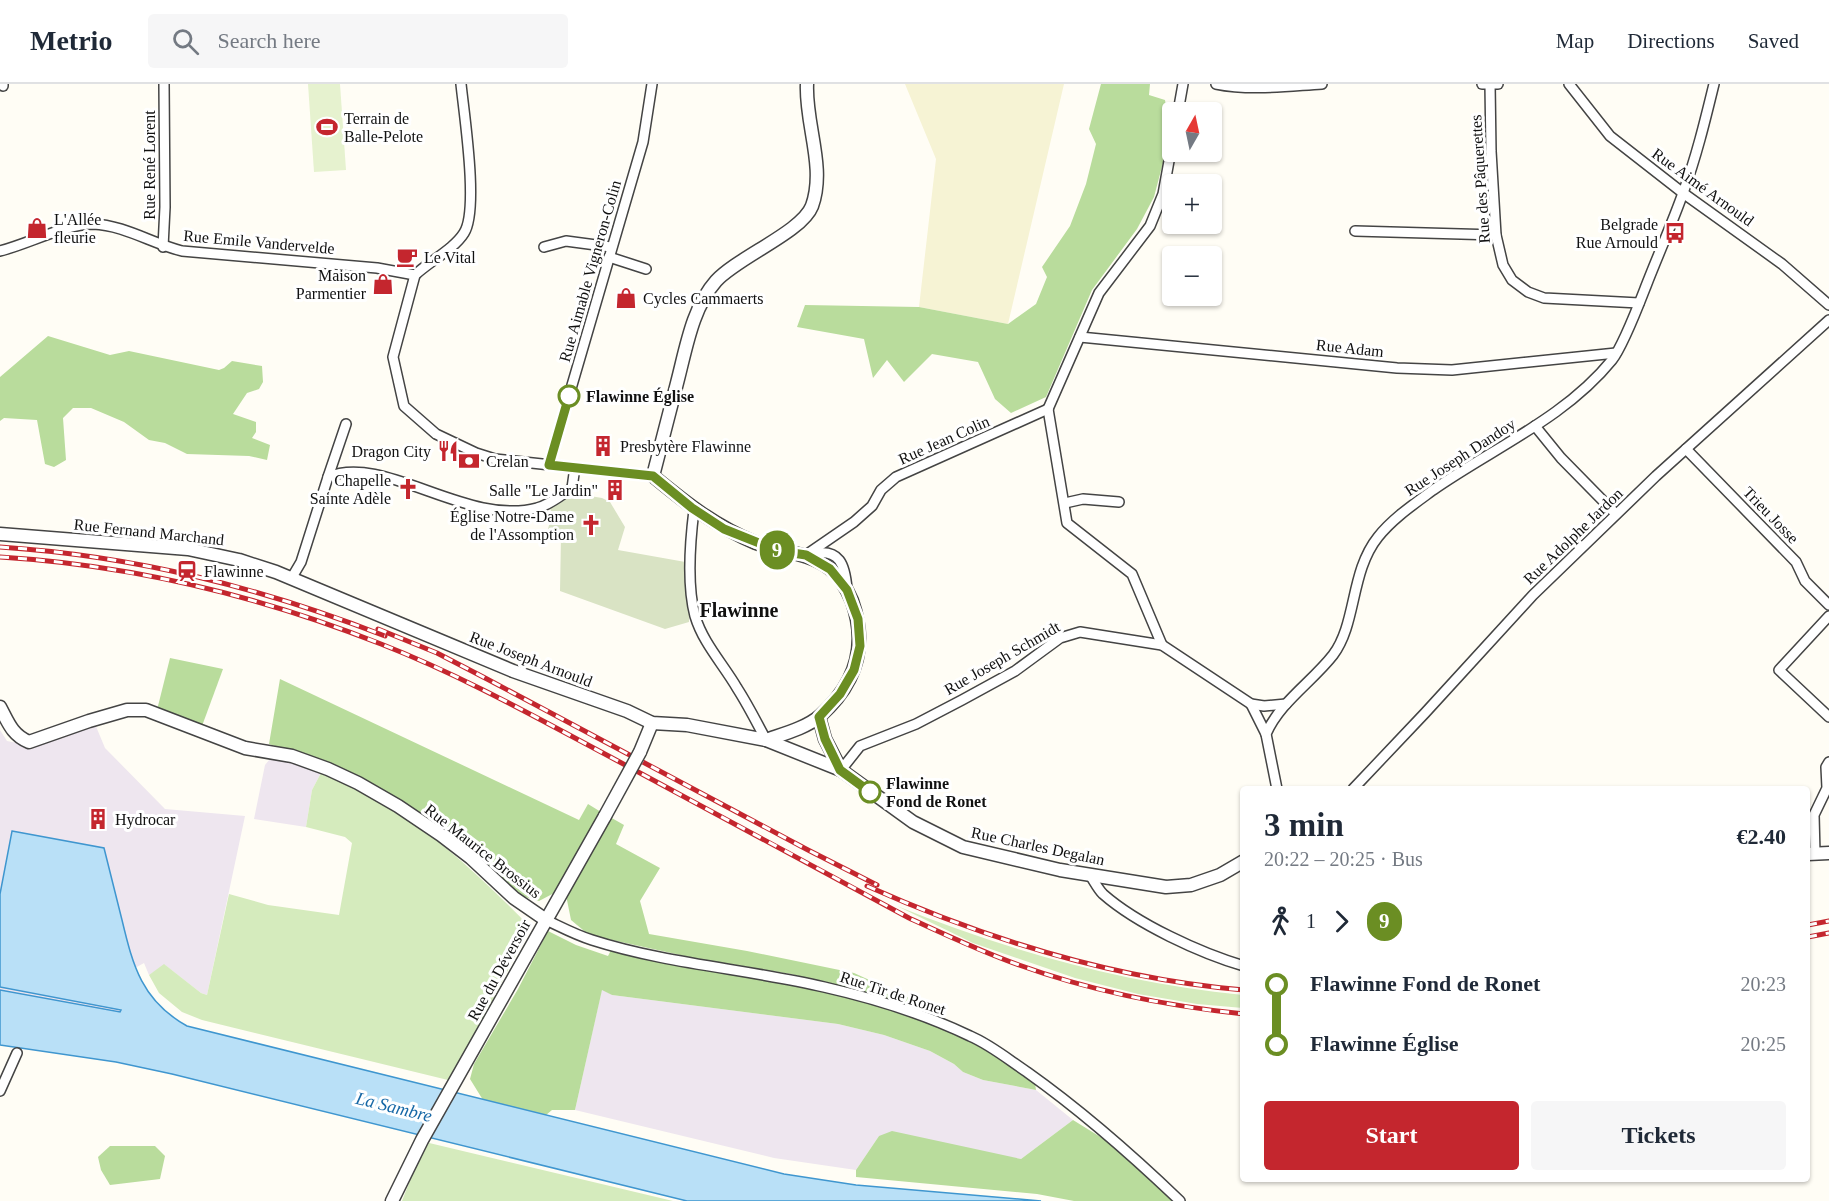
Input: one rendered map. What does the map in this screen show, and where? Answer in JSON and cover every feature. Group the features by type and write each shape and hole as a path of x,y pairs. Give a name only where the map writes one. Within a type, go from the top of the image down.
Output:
{"street":[{"name":"Rue René Lorent","path":"163,246 164,84"},
{"path":"461,84 471,176 469,216 466,231 453,246 430,261 415,275 393,357 404,406 436,434 476,453 495,459 653,476 694,510 724,529 779,551 806,555 830,569 847,590 858,619 860,646 854,670 840,694 819,717 766,741 737,687 708,645 696,618 692,600 691,563 694,510"},
{"name":"Rue Aimable Vigneron-Colin","path":"549,465 643,142 652,84"},
{"path":"653,476 691,328 705,296 725,272 791,229 812,208 817,189 817,169 806,103 807,84"},
{"path":"1180,102 1183,84"},
{"path":"1216,84 1265,87 1322,84"},
{"path":"1482,84 1498,84"},
{"name":"Rue des Pâquerettes","path":"1490,84 1496,234 1503,265 1512,280 1528,292 1544,298 1639,303"},
{"name":"Rue Aimé Arnould","path":"1569,84 1610,136 1683,193 1782,264 1829,305"},
{"name":"Rue Joseph Dandoy","path":"1266,734 1269,726 1286,704 1334,654 1345,632 1361,566 1377,537 1411,506 1445,482 1535,426 1589,385 1614,358 1639,303 1683,193 1701,137 1714,84"},
{"path":"1162,645 1132,574 1067,523 1048,409 1099,293 1150,226 1163,194 1169,162"},
{"name":"Rue Emile Vandervelde","path":"0,251 61,230 93,224 129,232 163,246 206,254 377,268 415,275"},
{"path":"1355,231 1496,234"},
{"path":"544,247 566,241 610,252 646,269"},
{"name":"Rue Adolphe Jardon","path":"1356,786 1533,595 1686,449 1829,320"},
{"name":"Rue Adam","path":"1080,337 1397,368 1452,370 1616,353"},
{"name":"Rue Jean Colin","path":"806,555 872,506 881,490 896,477 1048,409"},
{"path":"291,579 301,562 346,424"},
{"path":"1535,426 1561,458 1617,514"},
{"name":"Trieu Josse","path":"1686,449 1796,562 1805,581 1829,604"},
{"path":"328,477 336,474 364,472 473,506 514,512 550,503 573,488 575,467"},
{"path":"1065,503 1083,499 1119,502"},
{"name":"Rue Fernand Marchand","path":"0,534 188,549 239,560 291,579"},
{"name":"Rue Joseph Arnould","path":"291,579 513,671 627,711 652,723 687,725 766,741"},
{"path":"1829,616 1779,670 1829,717"},
{"name":"Rue Joseph Schmidt","path":"840,770 860,746 916,724 1015,671 1060,638 1080,632 1162,645 1251,704"},
{"path":"1251,704 1264,706 1286,704"},
{"path":"1251,704 1266,734 1276,786"},
{"name":"Rue Maurice Brossius","path":"0,707 12,731 19,738 29,742 108,716 127,711 146,710 245,748 292,756 328,769 398,806 471,858 514,898 546,920"},
{"name":"Rue Charles Degalan","path":"819,717 825,739 840,770"},
{"name":"Rue du Déversoir","path":"392,1201 416,1152 640,752 652,723"},
{"name":"Rue Charles Degalan","path":"766,741 840,770 913,822 963,847 1090,875 1166,887 1191,885 1220,875 1240,863"},
{"path":"1829,762 1826,767 1827,788 1814,815 1811,854 1829,853"},
{"path":"1090,875 1102,893 1146,923 1216,958 1240,965"},
{"name":"Rue Tir de Ronet","path":"546,920 591,939 648,955 834,989 925,1018 971,1036 996,1050 1097,1125 1180,1201"},
{"path":"0,1091 17,1053"}],"shaded area":[{"path":"905,84 1064,84 1008,324 919,307 936,159"},
{"path":"95,724 105,748 165,809 245,816 207,995 201,993 165,965 149,975 144,963 135,968 130,951 12,831 0,894 0,730 7,741 32,746"},
{"path":"278,758 321,773 312,790 306,827 254,819 265,765 270,759"},
{"path":"0,987 121,1010 121,1013 0,990"},
{"path":"602,989 612,995 838,1024 884,1035 930,1051 954,1064 963,1072 983,1080 1036,1090 1073,1120 1021,1159 879,1136 856,1170 774,1158 575,1110"}],"green space":[{"name":"Terrain de Balle-Pelote","path":"308,84 340,84 346,170 314,172"},
{"path":"1101,84 1150,84 1149,95 1165,100 1165,102 1162,102 1163,162 1154,197 1137,229 1092,290 1046,397 1011,413 995,399 978,362 932,354 904,382 887,360 873,378 864,339 797,327 805,305 919,307 1008,324 1036,304 1047,277 1042,267 1070,226 1086,184 1096,144 1089,129"},
{"path":"48,336 110,355 129,351 219,370 232,361 262,366 263,382 259,389 247,393 233,414 256,422 256,432 252,438 270,445 267,460 249,456 187,454 165,443 149,440 124,422 91,408 73,408 63,418 66,460 54,467 45,464 37,420 4,418 0,421 0,377"},
{"path":"572,493 602,498 610,502 625,527 618,550 691,563 689,622 665,629 560,591 561,536 548,529 552,514 550,508 565,498 567,499"},
{"path":"170,658 223,669 202,726 157,710"},
{"path":"280,679 579,820 588,804 601,812 558,891 539,901 518,895 428,817 331,764 269,744"},
{"path":"321,773 372,796 400,813 477,875 530,927 448,1080 202,1020 182,1012 159,993 149,975 164,964 201,993 207,995 229,894 268,905 339,915 352,843 345,837 306,827 312,790"},
{"path":"610,817 624,825 616,844 660,868 640,901 649,934 854,973 922,1004 931,1014 876,995 791,974 694,958 589,935 571,920 566,895"},
{"path":"897,906 981,937 1067,963 1154,982 1240,995 1240,1008 1197,1004 1138,994 1075,978 973,943"},
{"path":"548,931 576,945 608,956 613,946 824,987 971,1036 1034,1077 1036,1090 983,1080 963,1072 954,1064 930,1051 884,1035 838,1024 612,995 602,990 575,1110 552,1110 546,1115 483,1100 470,1079 474,1064 518,989"},
{"path":"1073,1120 1136,1159 1180,1201 1074,1201 1037,1194 856,1177 856,1170 879,1136 892,1131 1021,1159"},
{"path":"425,1142 673,1201 402,1201"},
{"path":"110,1146 155,1146 165,1156 160,1179 110,1185 101,1170 98,1157"}],"water":[{"name":"La Sambre","path":"12,831 104,848 130,952 142,981 159,1005 187,1026 784,1174 856,1185 1041,1201 687,1201 172,1074 116,1062 0,1045 0,990 120,1012 121,1010 0,987 0,894"}],"railway":[{"path":"0,547 99,558 196,577 291,603 385,636"},
{"path":"0,557 49,561 146,575 242,597 335,627 411,656 500,699 909,918 978,949 1046,974 1102,990 1186,1007 1240,1014"},
{"path":"378,629 437,653 877,885"},
{"path":"867,886 958,923 1051,954 1146,977 1240,990"},
{"path":"1810,925 1829,921"},
{"path":"1810,937 1829,933"}],"bus line":[{"name":"9","path":"569,396 549,465 653,476 692,508 724,529 779,551 806,555 830,569 847,590 858,619 860,646 854,670 840,694 819,717 825,739 840,770 870,792"}],"place":[{"name":"Terrain de Balle-Pelote","path":"327,127"},
{"name":"L'Allée fleurie","path":"37,228"},
{"name":"Belgrade Rue Arnould","path":"1675,233"},
{"name":"Le Vital","path":"407,257"},
{"name":"Maison Parmentier","path":"383,284"},
{"name":"Cycles Cammaerts","path":"626,298"},
{"name":"Flawinne Église","path":"569,396"},
{"name":"Presbytère Flawinne","path":"603,446"},
{"name":"Dragon City","path":"448,451"},
{"name":"Crelan","path":"469,461"},
{"name":"Chapelle Sainte Adèle","path":"408,489"},
{"name":"Salle \"Le Jardin\"","path":"615,490"},
{"name":"Église Notre-Dame de l'Assomption","path":"591,525"},
{"name":"Flawinne","path":"187,571"},
{"name":"Flawinne Fond de Ronet","path":"870,792"},
{"name":"Hydrocar","path":"98,819"}],"district":[{"name":"Flawinne","path":"739,610"}]}
